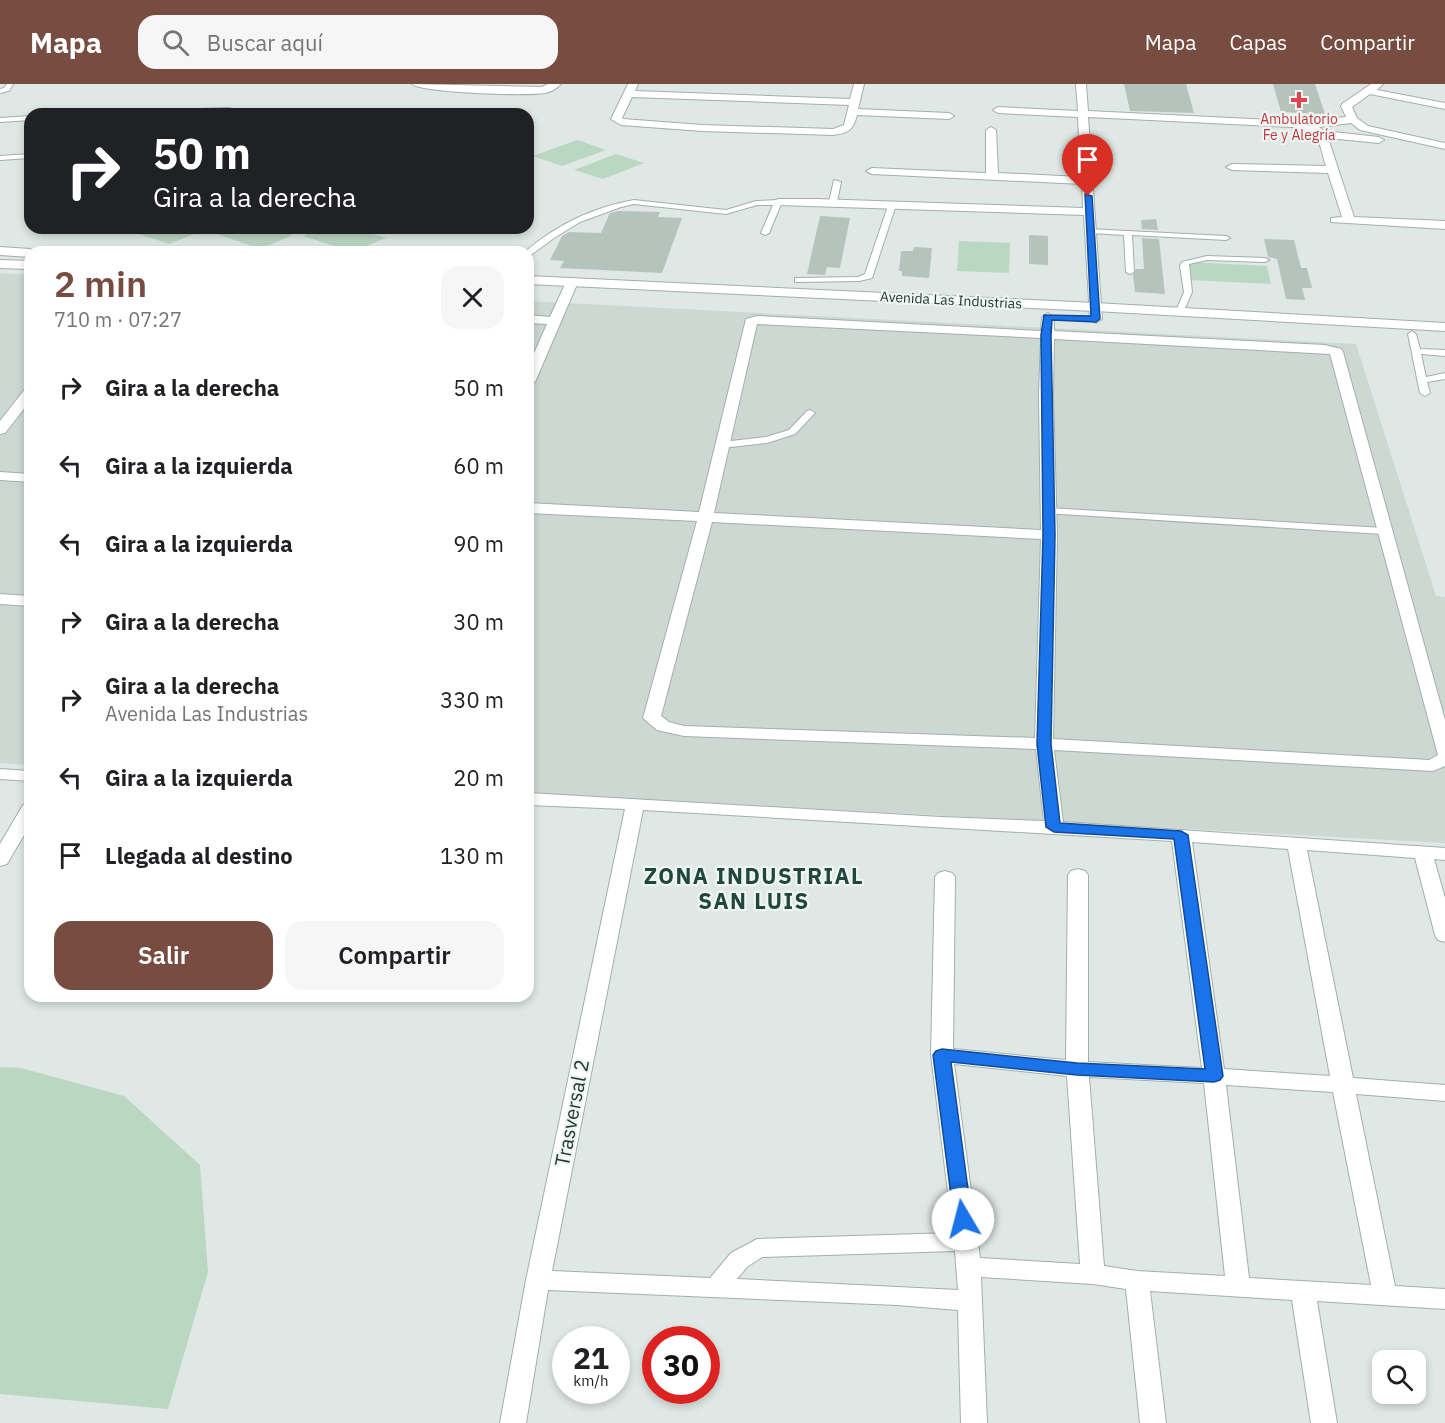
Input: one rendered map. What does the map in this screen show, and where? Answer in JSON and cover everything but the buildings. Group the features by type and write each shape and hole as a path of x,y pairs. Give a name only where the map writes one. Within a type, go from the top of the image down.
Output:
{"street":[{"path":"417,84 443,88 544,90 556,84"},
{"path":"859,84 852,107 849,126 845,130 833,132 702,128 621,122 615,119 631,89 852,107 949,116"},
{"path":"1081,84 1095,313"},
{"path":"1353,120 1346,106 1378,84"},
{"path":"1368,91 1445,106"},
{"path":"998,110 1306,127 1329,121 1353,120 1374,132 1443,146"},
{"path":"1306,127 1321,134 1443,146"},
{"path":"991,130 992,176"},
{"path":"1321,134 1349,221"},
{"path":"1232,167 1333,170"},
{"path":"872,171 1088,181"},
{"path":"778,202 1089,212"},
{"path":"1335,220 1445,225"},
{"path":"0,251 24,253"},
{"path":"0,264 24,265"},
{"name":"Avenida Las Industrias","path":"534,281 569,288 1048,317 1095,313 1180,311 1445,327"},
{"path":"534,369 569,288"},
{"name":"Avenida Las Industrias","path":"534,291 569,288 1095,313 1445,336"},
{"path":"1048,317 1046,335 1049,535 1044,744 1054,827"},
{"path":"534,320 556,321"},
{"path":"1445,752 1336,352 1325,349 757,320 751,322 705,518 652,718 663,726 684,730 1044,744 1433,766 1445,758"},
{"path":"0,430 24,400"},
{"path":"0,476 24,478"},
{"path":"534,508 1049,535"},
{"path":"0,599 24,601"},
{"path":"0,774 24,776"},
{"path":"534,799 942,823 1054,827 1445,854"},
{"name":"Trasversal 2","path":"513,1423 538,1280 635,804"},
{"path":"0,860 24,819"},
{"path":"1181,835 1214,1076 1238,1286"},
{"path":"1296,843 1385,1295"},
{"path":"1423,853 1445,935"},
{"path":"1078,875 1077,1069 1093,1274"},
{"path":"945,877 942,1055 969,1267 974,1423"},
{"path":"942,1055 1077,1069 1214,1076 1445,1093"},
{"path":"716,1287 739,1260 757,1248 966,1242"},
{"path":"969,1267 1093,1274 1137,1281 1445,1299"},
{"path":"538,1280 897,1295 970,1301"},
{"path":"1137,1281 1153,1423"},
{"path":"1303,1291 1324,1423"}],"lane":[{"path":"0,92 7,90 10,84"},
{"path":"0,120 24,118"},
{"path":"0,158 24,156"},
{"path":"833,202 837,182"},
{"path":"534,249 561,229 620,204 634,202 726,212 756,203 778,202 765,233"},
{"path":"798,280 858,279 869,276 892,205"},
{"path":"1091,231 1226,238"},
{"path":"1128,233 1130,272"},
{"path":"1180,311 1188,292 1184,266 1186,262 1207,258 1265,260"},
{"path":"1412,334 1425,393"},
{"path":"1415,351 1445,353"},
{"path":"1422,380 1445,376"},
{"path":"722,445 767,440 792,432 810,413"},
{"path":"1048,510 1383,531"}],"shaded area":[{"path":"0,273 24,275 24,765 0,763"},
{"path":"534,301 1356,344 1436,596 1445,597 1445,843 534,793"}],"green space":[{"path":"577,140 606,150 562,166 534,156"},
{"path":"616,154 644,163 603,179 574,170"},
{"path":"139,234 194,234 169,244"},
{"path":"217,234 293,235 267,246 251,246"},
{"path":"308,234 373,234 386,238 367,246 334,246 303,236"},
{"path":"959,241 1010,243 1009,273 957,271"},
{"path":"1188,262 1267,266 1271,284 1190,280"},
{"path":"0,1067 21,1068 124,1096 200,1165 208,1272 168,1409 0,1394"}],"place":[{"name":"Ambulatorio Fe y Alegría","path":"1299,100"}],"district":[{"name":"ZONA INDUSTRIAL SAN LUIS","path":"754,888"}],"route":[{"path":"963,1219 942,1055 1077,1069 1214,1076 1181,835 1054,827 1044,744 1049,535 1046,335 1048,317 1096,319 1088,196"}]}
